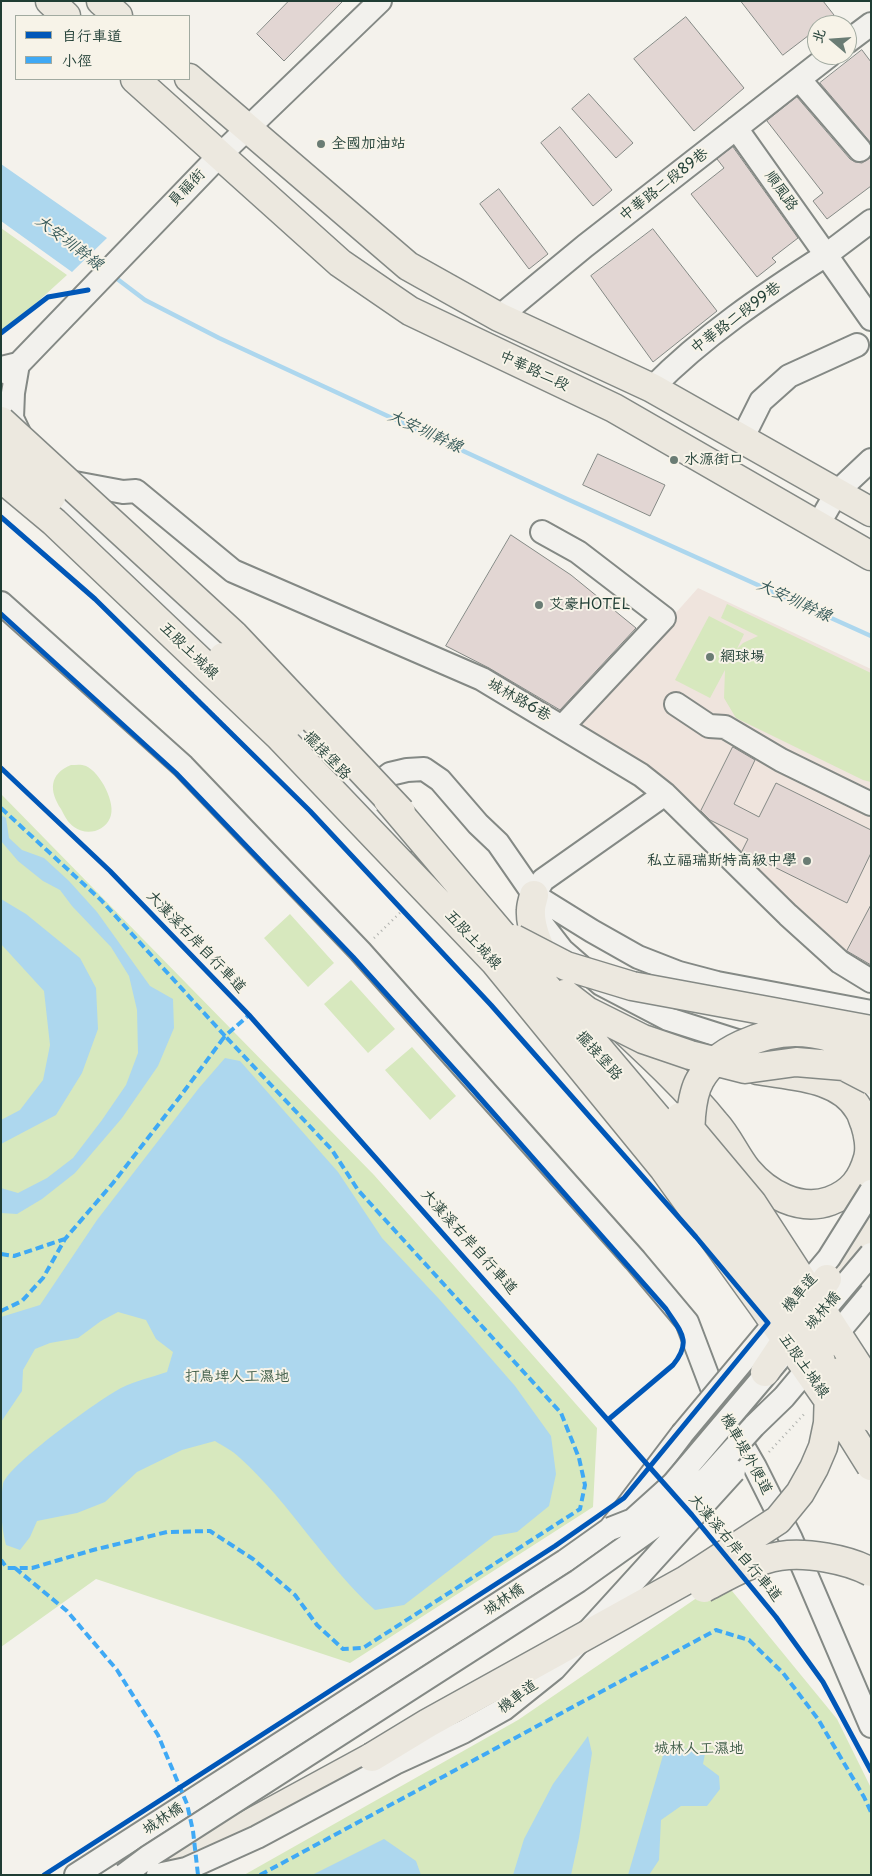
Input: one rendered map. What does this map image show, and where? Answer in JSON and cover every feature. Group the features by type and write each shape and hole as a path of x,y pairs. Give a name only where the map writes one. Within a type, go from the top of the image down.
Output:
{"main road":[{"path":"50,1 65,15"},
{"path":"101,1 117,15"},
{"path":"190,79 247,130 408,266 499,317 652,388 871,512"},
{"name":"中華路二段","path":"136,80 340,263 410,312 614,408 871,556"},
{"path":"1,422 234,635 676,1140 814,1337 829,1390 828,1423 823,1447 800,1493 778,1520 686,1580 428,1722 372,1757 157,1875"},
{"path":"1,451 326,754 528,966 587,1011 643,1039 690,1055 745,1069 826,1083 847,1096 859,1109 867,1130 869,1153 863,1174 852,1189 840,1197 820,1205 790,1202 769,1190 748,1171 716,1124 655,1059 547,962 533,930 532,902"},
{"name":"五股土城線","path":"1,478 61,529 279,736 494,961 664,1169 779,1329 841,1418 871,1466"},
{"path":"376,797 568,983 752,1203 871,1386"},
{"path":"482,916 519,942 566,966 632,986 871,1030"},
{"path":"871,1054 852,1044 802,1033 772,1034 752,1040 732,1050 714,1063 700,1079 692,1104 690,1137 704,1168 779,1271 871,1417"},
{"path":"745,1069 796,1062 844,1066 871,1080"},
{"path":"765,1372 871,1211"},
{"path":"827,1279 871,1226"},
{"path":"372,1757 407,1745 488,1709 735,1571 780,1556 825,1556 871,1572"}],"street":[{"name":"員福街","path":"1,382 10,366 220,155 380,1"},
{"name":"中華路二段89巷","path":"499,317 593,240 817,65"},
{"path":"799,79 860,150"},
{"name":"順風路","path":"736,128 871,319"},
{"path":"826,255 871,221"},
{"name":"中華路二段99巷","path":"652,388 671,369 751,305 826,255"},
{"path":"742,439 761,401 789,376 856,345"},
{"path":"10,366 13,393 12,418 20,433 35,474"},
{"name":"擺接堡路","path":"1,447 35,474 92,527 376,797 629,1089 672,1126 770,1231 833,1317 871,1364"},
{"path":"818,525 837,492 871,460"},
{"name":"城林路6巷","path":"35,474 123,492 136,491 233,571 482,679 563,726 641,775 665,794 788,915 840,962 871,981"},
{"path":"92,527 123,492"},
{"path":"542,532 578,552 664,618 563,726"},
{"name":"機車堤外便道","path":"1,603 182,766 360,951 629,1252 688,1322 717,1401 755,1467 791,1539 871,1726"},
{"path":"676,704 709,726 725,727 781,760 871,804"},
{"path":"376,797 390,774 424,769 440,780 478,824 490,852 532,902 562,950 601,984 668,1019 737,1041 871,1054"},
{"path":"532,902 543,880 665,794"},
{"path":"532,902 592,931 638,957 679,973 717,983 871,1012"},
{"name":"機車道","path":"610,1529 682,1434 829,1258 871,1191"},
{"name":"城林橋","path":"76,1875 565,1561 610,1529 633,1520 673,1484 765,1372 819,1317 871,1254"},
{"name":"城林橋","path":"124,1875 148,1857 578,1581 655,1526 708,1477 754,1426 784,1397 871,1293"},
{"name":"機車道","path":"157,1875 186,1869 257,1836 395,1762 463,1732 504,1710 554,1669 766,1436 784,1397"}],"path":[{"path":"1,517 95,599 310,811 491,1005 613,1142"},
{"path":"376,936 403,910"}],"shaded area":[{"name":"私立福瑞斯特高級中學","path":"698,588 871,669 871,972 844,957 575,726"}],"green space":[{"path":"1,228 67,275 1,335"},
{"path":"727,604 871,673 871,782 863,780 736,718 724,698 725,670 710,698 675,680 709,616 744,634 737,649 743,643 758,636 721,618"},
{"path":"71,765 84,765 91,769 102,781 109,797 112,812 104,827 89,832 79,830 66,819 54,796 53,784 58,773"},
{"name":"打鳥埤人工濕地","path":"1,794 374,1175 597,1428 593,1507 350,1663 96,1579 1,1647"},
{"path":"290,914 334,963 308,987 264,938"},
{"path":"351,980 395,1029 368,1053 324,1004"},
{"path":"412,1047 456,1096 430,1120 385,1070"},
{"name":"城林人工濕地","path":"723,1580 837,1719 871,1788 871,1875 244,1875 518,1720"}],"water":[{"path":"1,164 107,238 72,272 1,221"},
{"path":"1,815 6,818 9,838 22,850 44,858 69,881 97,912 150,986 173,999 174,1028 158,1066 122,1118 75,1173 42,1199 17,1214 1,1213 1,1188 18,1193 47,1178 73,1158 126,1085 138,1053 137,1010 129,976 111,947 72,906 60,890 43,881 18,861 1,841"},
{"path":"1,899 26,914 80,958 96,988 98,1029 82,1073 56,1115 1,1144 1,1120 20,1110 43,1080 50,1045 44,991 1,944"},
{"path":"225,1058 240,1061 338,1172 382,1238 440,1300 515,1386 551,1436 556,1474 549,1506 517,1532 494,1536 404,1605 375,1610 340,1574 276,1495 237,1455 215,1441 182,1450 137,1472 105,1502 77,1513 37,1521 30,1537 20,1550 6,1545 2,1523 2,1499 3,1484 9,1475 37,1448 110,1395 132,1383 167,1372 173,1352 156,1339 146,1320 118,1312 101,1321 78,1338 50,1343 35,1349 23,1370 22,1391 1,1422 1,1317 40,1305 97,1220 199,1088"},
{"path":"588,1736 592,1753 579,1838 571,1875 513,1875 524,1839 553,1784"},
{"path":"691,1748 705,1754 703,1764 719,1776 720,1789 707,1806 681,1806 661,1820 659,1860 649,1875 628,1875 664,1752"},
{"path":"384,1839 416,1861 421,1875 312,1875"}],"building":[{"path":"289,1 343,1 284,61 257,34"},
{"path":"741,1 823,1 834,15 807,15 807,37 783,55"},
{"path":"686,17 744,88 694,131 634,59"},
{"path":"862,50 871,62 871,143 820,83 843,65 857,65 857,54"},
{"path":"589,94 633,143 616,158 572,109"},
{"path":"797,97 850,159 862,163 871,157 871,186 827,219 813,201 823,193 767,121"},
{"path":"560,127 612,190 593,206 541,143"},
{"path":"733,147 798,238 772,258 776,262 757,277 691,194 724,168 717,159"},
{"path":"499,189 548,254 529,269 480,204"},
{"path":"653,229 717,311 653,362 591,276"},
{"path":"598,454 665,485 650,516 583,485"},
{"name":"艾豪HOTEL","path":"511,535 571,575 636,628 560,710 489,668 446,646"},
{"path":"733,747 755,760 734,804 759,817 776,783 871,830 871,853 847,903 742,851 748,839 710,820 701,811"},
{"path":"871,905 871,965 847,951"}],"waterway":[{"name":"大安圳幹線","path":"84,254 102,268"},
{"name":"大安圳幹線","path":"112,275 145,300 219,338 567,499 871,636"}],"marked path":[{"path":"1,808 101,900 225,1036 249,1015"},
{"path":"1,1311 22,1301 43,1278 65,1239 113,1183 225,1036 332,1150 358,1190 561,1413 579,1458 585,1485 580,1509 363,1648 343,1649 317,1625 295,1595 253,1559 210,1531 167,1532 93,1550 32,1568 7,1568 1,1560"},
{"path":"1,1254 14,1256 65,1239"},
{"path":"15,1568 67,1611 117,1670 158,1735 187,1804 193,1831 198,1875"},
{"path":"260,1875 716,1630 749,1640 783,1673 818,1719 871,1812"}],"cycle path":[{"path":"1,333 48,297 88,290"},
{"path":"1,517 95,599 310,811 491,1005 696,1237 768,1323 624,1498 555,1546 44,1875"},
{"path":"1,614 176,773 353,957 666,1309 682,1336 683,1343 679,1357 673,1365 609,1419"},
{"name":"大漢溪右岸自行車道","path":"1,768 110,871 249,1015 692,1515 776,1617 823,1682 871,1771"}],"place":[{"name":"全國加油站","path":"321,144"},
{"name":"水源街口","path":"674,460"},
{"name":"艾豪HOTEL","path":"539,605"},
{"name":"網球場","path":"710,657"},
{"name":"私立福瑞斯特高級中學","path":"807,861"}]}
